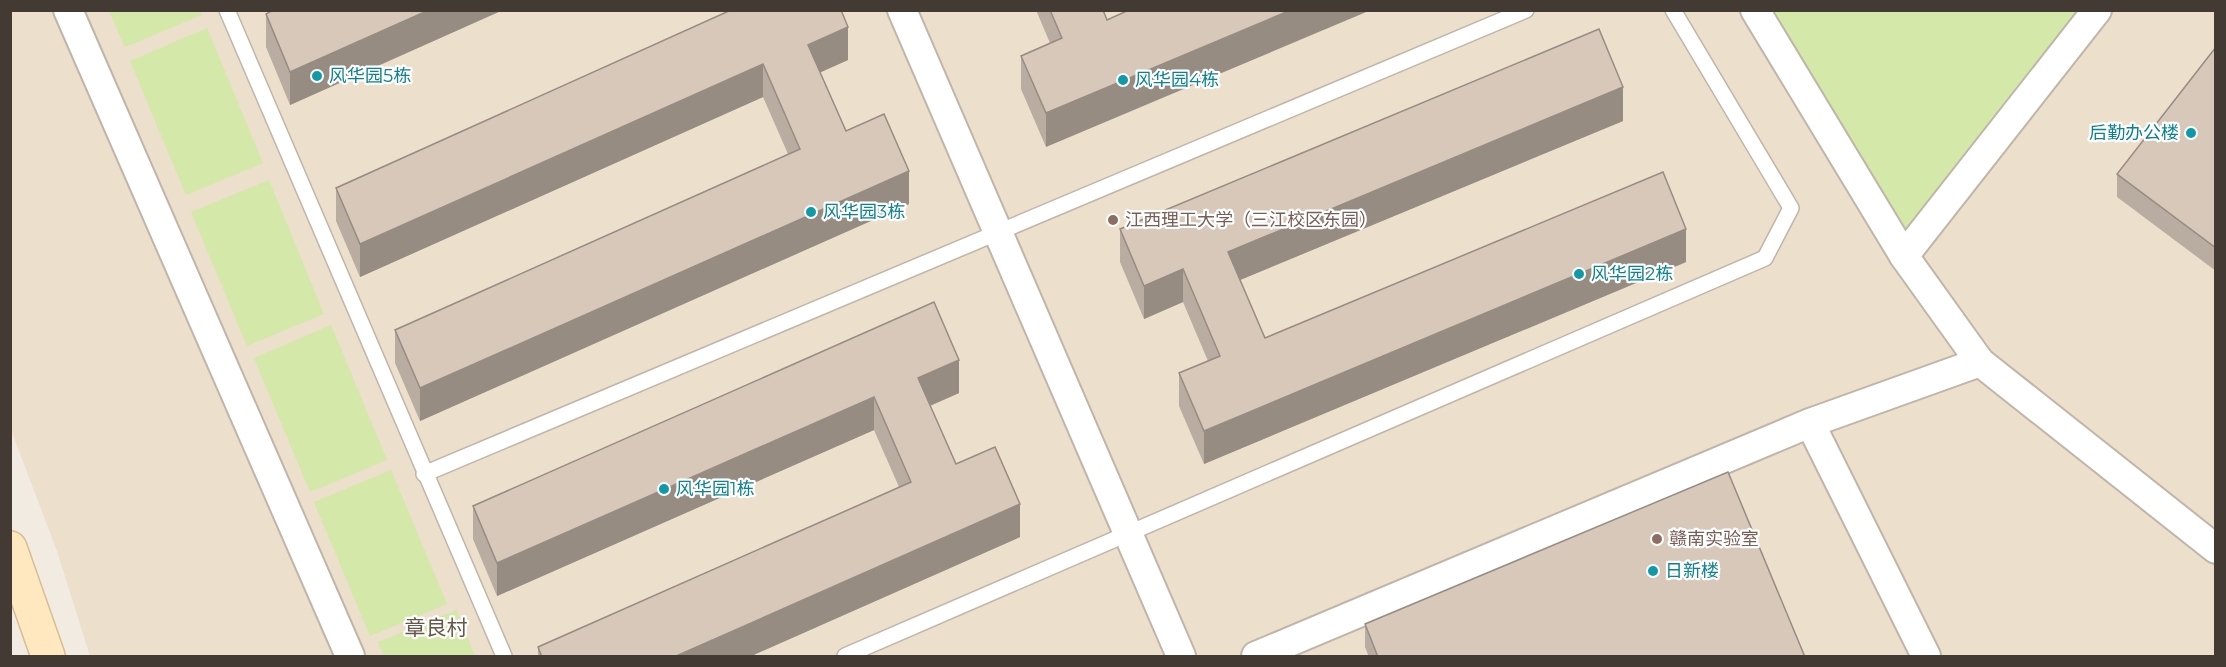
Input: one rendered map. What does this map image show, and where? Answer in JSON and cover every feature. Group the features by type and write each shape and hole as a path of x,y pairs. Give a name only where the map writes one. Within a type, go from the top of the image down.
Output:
{"street":[{"path":"68,10 350,657"},
{"path":"902,10 1181,657"},
{"path":"1755,10 1904,256 1980,362 2216,549"},
{"path":"1904,256 2097,10"},
{"path":"1256,657 1810,423 1980,362"},
{"path":"1810,423 1926,657"},
{"path":"10,548 48,657"}],"lane":[{"path":"227,10 504,657"},
{"path":"424,474 1526,10"},
{"path":"845,657 1765,258 1791,208 1673,10"}],"shaded area":[{"name":"江西理工大学（三江校区东园）","path":"11,11 2215,11 2215,656 90,656 57,551 11,430"}],"green space":[{"path":"109,11 200,11 202,15 125,47"},
{"path":"1755,11 2097,11 1904,256"},
{"path":"207,28 263,163 186,195 130,61"},
{"path":"269,180 324,314 247,346 191,212"},
{"path":"331,325 387,460 310,492 254,358"},
{"path":"391,470 447,604 370,636 314,502"},
{"path":"456,610 475,656 384,656 378,642"}],"building":[{"path":"273,10 429,10 290,72 266,14"},
{"path":"731,10 841,10 848,27 808,45 846,131 884,114 909,171 420,388 395,330 800,149 763,64 360,244 336,188"},
{"path":"1050,10 1103,10 1107,20 1129,10 1291,10 1046,113 1021,56 1062,38"},
{"path":"1599,29 1623,87 1228,252 1265,338 1663,172 1686,229 1204,431 1179,373 1220,356 1183,269 1144,286 1120,229"},
{"name":"后勤办公楼","path":"2216,47 2216,248 2117,174"},
{"path":"934,302 959,360 918,378 956,464 995,447 1020,504 674,657 542,657 538,647 911,482 874,397 497,563 473,506"},
{"name":"日新楼","path":"1728,472 1805,657 1378,657 1365,624"}],"place":[{"name":"风华园5栋","path":"317,76"},
{"name":"风华园4栋","path":"1123,80"},
{"name":"后勤办公楼","path":"2191,133"},
{"name":"风华园3栋","path":"811,212"},
{"name":"江西理工大学（三江校区东园）","path":"1113,220"},
{"name":"风华园2栋","path":"1579,274"},
{"name":"风华园1栋","path":"664,489"},
{"name":"赣南实验室","path":"1657,539"},
{"name":"日新楼","path":"1653,571"}],"district":[{"name":"章良村","path":"436,627"}]}
